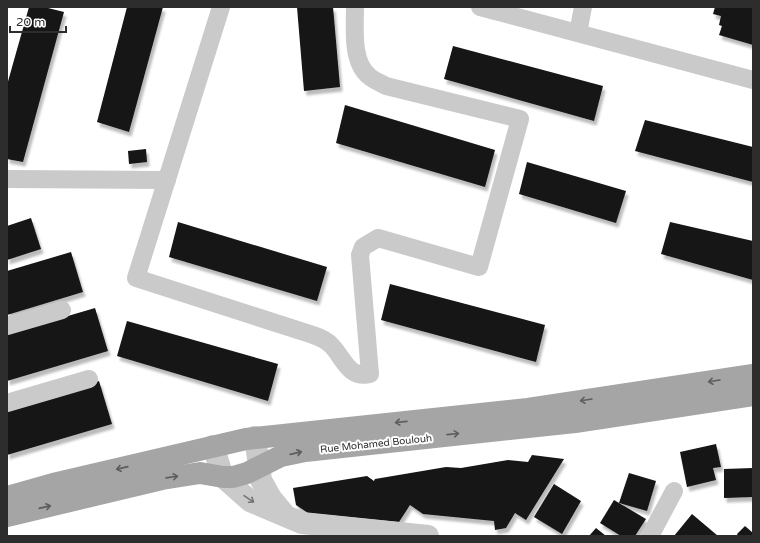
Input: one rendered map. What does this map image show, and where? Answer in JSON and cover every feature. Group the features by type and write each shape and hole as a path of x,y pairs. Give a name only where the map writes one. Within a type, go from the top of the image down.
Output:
{"main road":[{"path":"7,497 53,484 213,446 255,438 528,409 753,375"},
{"name":"Rue Mohamed Boulouh","path":"7,516 162,479 200,473 223,477 234,477 247,474 259,466 281,456 305,451 575,422 753,395"}],"street":[{"path":"221,7 136,278 324,339 332,346 351,372 363,376 370,374 360,255 363,247 378,238 479,267 520,119 386,86 368,76 358,61 354,44 355,7"},
{"path":"480,7 753,80"},
{"path":"578,34 583,7"},
{"path":"7,179 167,180"},
{"path":"7,326 62,310"},
{"path":"7,403 89,379"},
{"path":"255,438 261,480 271,498 285,515"},
{"path":"213,446 223,477 250,501 302,523 428,536"},
{"path":"650,536 674,491"}],"building":[{"path":"29,7 44,7 64,12 23,162 7,159 7,85"},
{"path":"127,7 163,7 129,132 97,122"},
{"path":"297,7 333,7 340,87 304,91"},
{"path":"715,7 753,7 753,45 719,35 722,26 719,25 721,16 713,14"},
{"path":"453,46 603,86 594,121 444,79"},
{"path":"345,105 495,150 485,187 336,143"},
{"path":"645,120 753,147 753,182 635,151"},
{"path":"146,149 147,162 129,164 128,151"},
{"path":"527,162 626,191 616,223 519,194"},
{"path":"31,218 41,249 7,260 7,226"},
{"path":"178,222 327,267 317,301 169,257"},
{"path":"670,222 753,241 753,280 661,254"},
{"path":"71,252 83,292 7,315 7,271"},
{"path":"390,284 545,325 536,362 381,320"},
{"path":"95,308 108,351 7,381 7,334"},
{"path":"127,321 278,364 268,401 117,356"},
{"path":"99,381 112,424 7,455 7,408"},
{"path":"716,444 721,467 713,468 716,480 687,487 680,452"},
{"path":"532,455 564,459 526,520 515,513 506,528 495,530 494,521 423,514 410,505 399,522 308,513 296,505 293,488 367,476 374,481 375,479 446,467 461,468 508,460 528,462"},
{"path":"753,468 753,497 724,498 724,469"},
{"path":"629,473 656,481 647,511 619,503"},
{"path":"554,484 581,501 562,534 534,517"},
{"path":"614,500 646,519 635,536 621,536 600,523"},
{"path":"692,514 718,536 674,536"},
{"path":"745,526 753,533 753,536 738,536 737,534"},
{"path":"596,528 606,536 589,536"}]}
